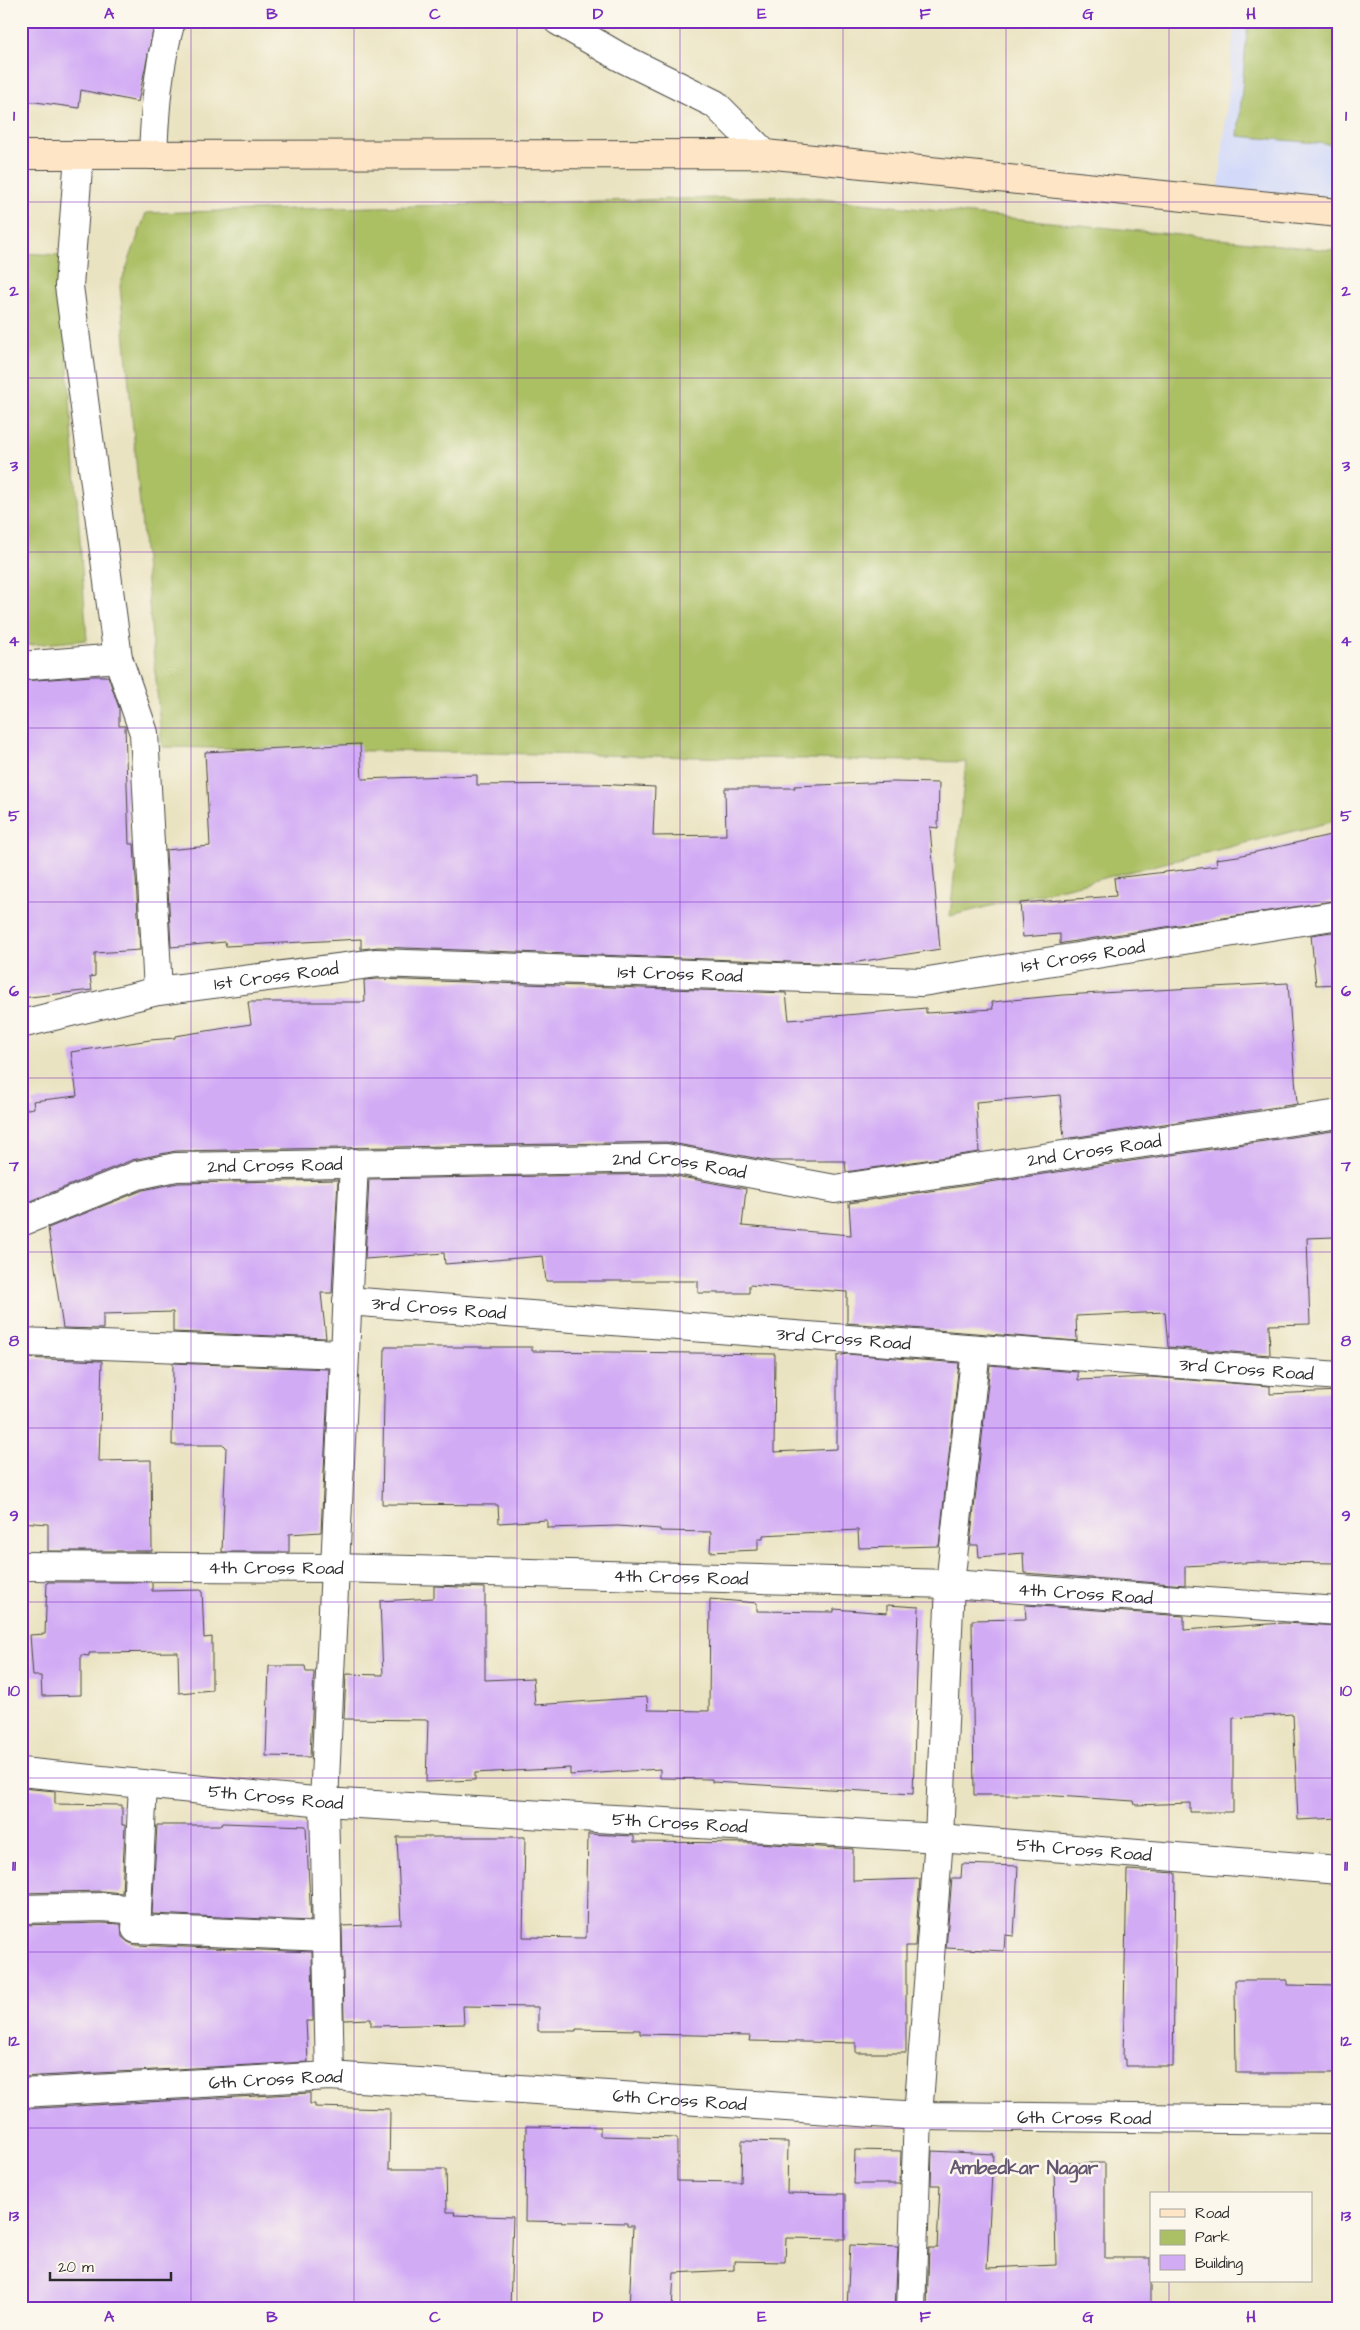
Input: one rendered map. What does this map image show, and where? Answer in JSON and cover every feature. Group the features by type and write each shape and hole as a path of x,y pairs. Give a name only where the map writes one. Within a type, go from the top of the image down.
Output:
{"street":[{"path":"153,155 156,92 163,48 171,21"},
{"path":"558,21 620,56 714,104 765,154"},
{"path":"21,155 765,154 1339,213"},
{"path":"79,156 69,286 118,658 144,733 158,991"},
{"path":"21,666 118,658"},
{"name":"1st Cross Road","path":"21,1024 158,991 377,963 922,982 1339,915"},
{"name":"2nd Cross Road","path":"21,1222 138,1176 176,1167 666,1158 835,1189 1339,1114"},
{"path":"330,2076 324,1802 354,1164"},
{"name":"3rd Cross Road","path":"348,1301 1339,1376"},
{"path":"21,1342 345,1354"},
{"path":"911,2309 918,2116 939,1838 950,1584 976,1349"},
{"name":"4th Cross Road","path":"21,1566 335,1568 950,1584 1339,1611"},
{"name":"5th Cross Road","path":"21,1772 324,1802 939,1838 1339,1870"},
{"path":"143,1784 136,1929 327,1937"},
{"path":"21,1909 102,1907 137,1910"},
{"name":"6th Cross Road","path":"21,2093 330,2076 918,2116 1339,2120"}],"shaded area":[{"path":"1235,21 1339,21 1339,199 1219,188"}],"green space":[{"path":"1248,21 1339,21 1339,145 1238,136"},
{"path":"792,196 1339,251 1339,820 950,916 966,762 162,747 120,286 146,213"},
{"path":"21,253 60,255 87,640 21,646"}],"building":[{"path":"21,21 155,21 138,102 81,90 79,108 21,100"},
{"path":"108,676 119,708 119,726 125,726 129,844 134,844 140,950 95,953 95,976 90,977 92,990 21,998 21,681"},
{"path":"360,744 362,779 477,775 477,785 597,784 655,787 653,836 726,835 725,788 795,788 794,786 892,782 939,783 938,828 930,827 940,949 845,964 378,947 361,949 361,939 226,946 225,942 171,947 166,850 210,846 205,752"},
{"path":"1339,833 1339,900 1060,944 1060,934 1023,937 1020,903 1116,896 1114,878 1217,866 1216,859 1238,856"},
{"path":"1339,931 1339,984 1316,985 1311,935"},
{"path":"364,980 786,993 789,1020 926,1008 926,1013 993,1009 992,1002 1063,995 1288,983 1297,1104 1064,1139 1060,1095 976,1102 979,1152 846,1172 845,1161 771,1161 666,1142 176,1151 132,1160 21,1205 21,1110 34,1108 33,1101 77,1096 71,1052 175,1038 175,1036 251,1024 248,1002 365,1002"},
{"path":"1339,1130 1339,1174 1332,1174 1334,1237 1307,1238 1310,1324 1269,1325 1270,1355 1168,1347 1165,1312 1076,1316 1077,1341 847,1323 847,1292 749,1285 749,1293 698,1293 698,1281 546,1281 543,1256 445,1264 444,1253 365,1259 369,1179 665,1174 746,1189 742,1226 851,1235 849,1203"},
{"path":"338,1180 332,1293 321,1293 326,1338 173,1332 173,1312 103,1314 103,1329 63,1328 48,1228 143,1190 178,1183"},
{"path":"385,1347 532,1347 532,1351 775,1354 774,1452 837,1449 837,1356 847,1354 959,1363 939,1546 859,1548 858,1530 763,1535 763,1539 758,1539 758,1550 710,1552 711,1532 660,1531 660,1529 618,1526 547,1528 547,1520 499,1523 498,1505 382,1504"},
{"path":"21,1358 102,1361 99,1461 151,1460 152,1551 48,1551 48,1524 21,1522"},
{"path":"173,1363 329,1369 321,1532 289,1534 289,1552 222,1552 226,1447 224,1445 172,1445"},
{"path":"990,1365 1078,1372 1078,1380 1150,1377 1270,1386 1270,1394 1339,1391 1339,1563 1260,1562 1185,1566 1185,1585 1024,1573 1023,1553 979,1557 978,1545 970,1545"},
{"path":"47,1582 152,1582 152,1591 202,1590 204,1638 212,1637 212,1690 179,1693 178,1652 89,1653 89,1656 81,1655 81,1695 42,1696 41,1676 33,1676 30,1635 45,1634"},
{"path":"434,1586 485,1588 485,1680 533,1678 535,1705 647,1697 648,1710 709,1711 710,1599 757,1603 757,1611 834,1612 834,1609 887,1613 887,1605 919,1607 913,1794 712,1782 712,1779 660,1778 660,1769 570,1775 570,1768 475,1773 475,1780 426,1782 428,1720 344,1719 346,1674 383,1675 380,1601 434,1598"},
{"path":"1025,1605 1184,1616 1184,1630 1284,1623 1339,1626 1339,1818 1298,1820 1293,1714 1233,1718 1233,1812 1190,1812 1190,1803 1135,1805 1134,1801 1041,1795 974,1795 972,1620 1026,1619"},
{"path":"269,1666 305,1666 306,1672 314,1672 310,1757 266,1756"},
{"path":"21,1788 55,1791 55,1804 122,1805 122,1825 125,1825 122,1893 102,1891 21,1893"},
{"path":"223,1823 306,1826 311,1921 152,1914 157,1825 222,1825"},
{"path":"588,1834 634,1836 634,1842 756,1843 853,1849 853,1881 920,1879 915,1946 906,1946 906,2053 856,2053 856,2043 749,2041 750,2036 640,2034 640,2030 576,2029 576,2031 538,2031 538,2007 463,2006 464,2024 371,2026 371,2019 344,2020 342,1926 401,1924 397,1837 525,1837 523,1937 586,1938"},
{"path":"962,1864 1018,1866 1014,1936 1005,1935 1004,1951 946,1948 952,1878 961,1878"},
{"path":"1127,1870 1176,1873 1173,2066 1125,2066 1125,2059 1123,2059"},
{"path":"121,1924 122,1937 135,1945 312,1952 313,2021 306,2021 308,2062 21,2077 21,1925"},
{"path":"1235,1980 1287,1980 1287,1985 1339,1986 1338,2073 1236,2073"},
{"path":"310,2093 310,2104 315,2104 315,2107 390,2109 389,2169 446,2169 447,2212 455,2212 454,2215 513,2217 510,2309 21,2309 21,2109"},
{"path":"526,2126 600,2127 600,2136 677,2138 677,2181 741,2182 742,2141 788,2142 787,2193 845,2194 845,2239 786,2238 785,2262 734,2261 734,2270 674,2273 672,2309 629,2309 633,2226 627,2226 627,2223 525,2221"},
{"path":"855,2150 901,2151 900,2184 854,2184"},
{"path":"932,2151 993,2154 987,2268 1056,2265 1054,2163 1105,2163 1105,2258 1150,2258 1151,2309 927,2309 929,2248 937,2248 940,2185 931,2185"},
{"path":"850,2245 898,2247 895,2309 847,2309"}],"district":[{"name":"Ambedkar Nagar","path":"1024,2168"}]}
